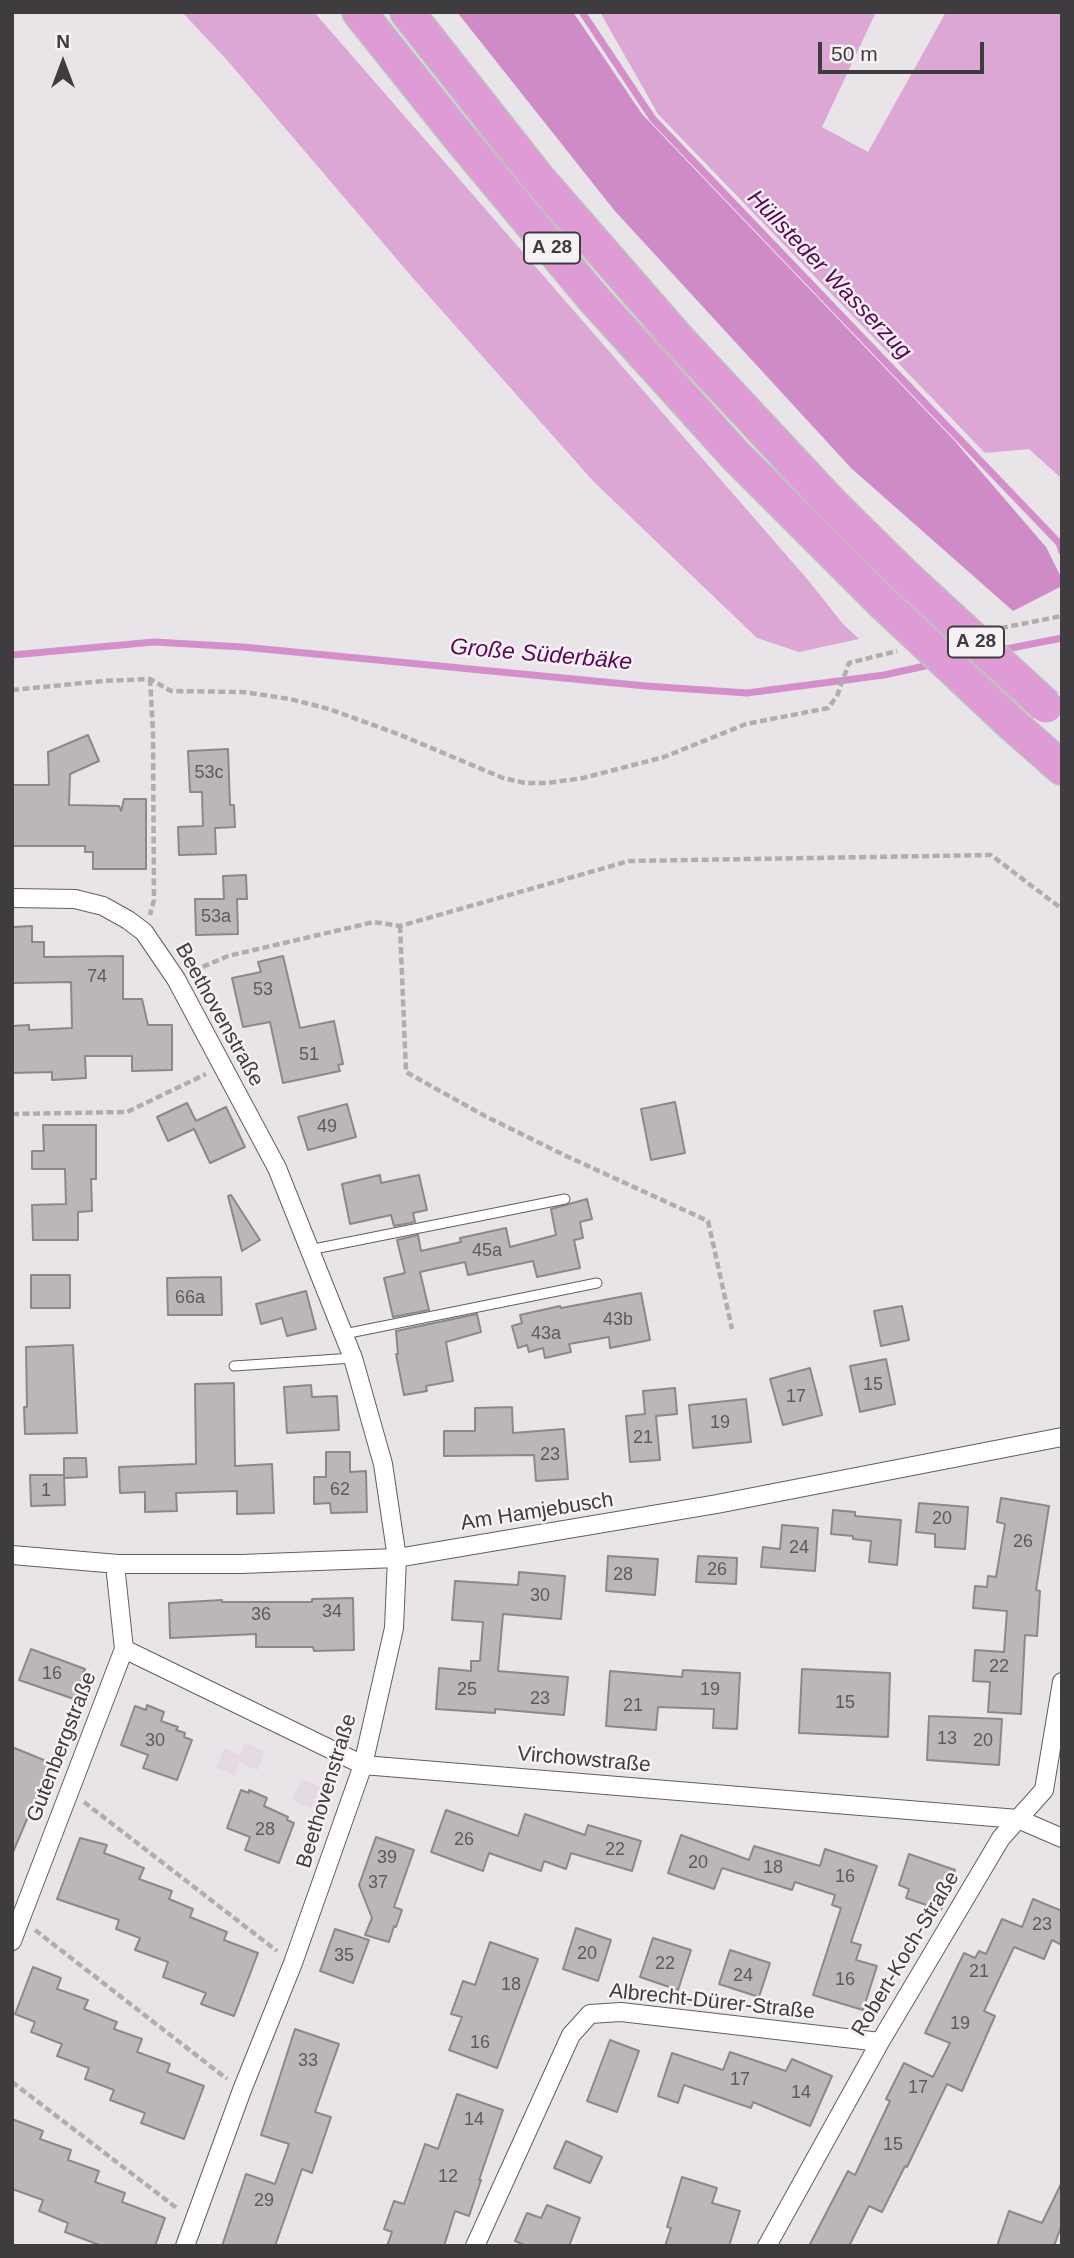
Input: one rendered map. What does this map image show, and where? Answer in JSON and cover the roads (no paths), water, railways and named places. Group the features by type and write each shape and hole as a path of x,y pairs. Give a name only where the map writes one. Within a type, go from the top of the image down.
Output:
{"highway":[{"path":"337,12 368,23"},
{"name":"A 28","path":"407,12 537,177 679,340 823,495 906,577 1054,713"},
{"name":"A 28","path":"368,23 593,298 735,455 882,602 1062,768"}],"street":[{"name":"Beethovenstraße","path":"12,898 75,899 103,906 144,932 176,979 277,1168 344,1334 383,1464 397,1558 394,1628 363,1765 293,1963 242,2090 185,2246"},
{"name":"Am Hamjebusch","path":"12,1555 118,1564 241,1564 397,1558 704,1507 1062,1437"},
{"name":"Gutenbergstraße","path":"12,1941 124,1649 116,1574 118,1564"},
{"name":"Virchowstraße","path":"124,1649 363,1765 1018,1819 1062,1838"},
{"name":"Robert-Koch-Straße","path":"767,2246 880,2042 1001,1838 1044,1790 1062,1682"},
{"name":"Albrecht-Dürer-Straße","path":"475,2246 571,2035 590,2014 621,2011 880,2042"}],"lane":[{"path":"309,1250 565,1199"},
{"path":"344,1334 597,1283"},
{"path":"234,1366 353,1358"}],"waterway":[{"name":"Hüllsteder Wasserzug","path":"582,12 653,119 1059,543 1062,552"},
{"name":"Große Süderbäke","path":"1001,650 1062,638"},
{"name":"Große Süderbäke","path":"12,655 154,642 243,647 646,686 747,693 884,675 934,664"}]}
